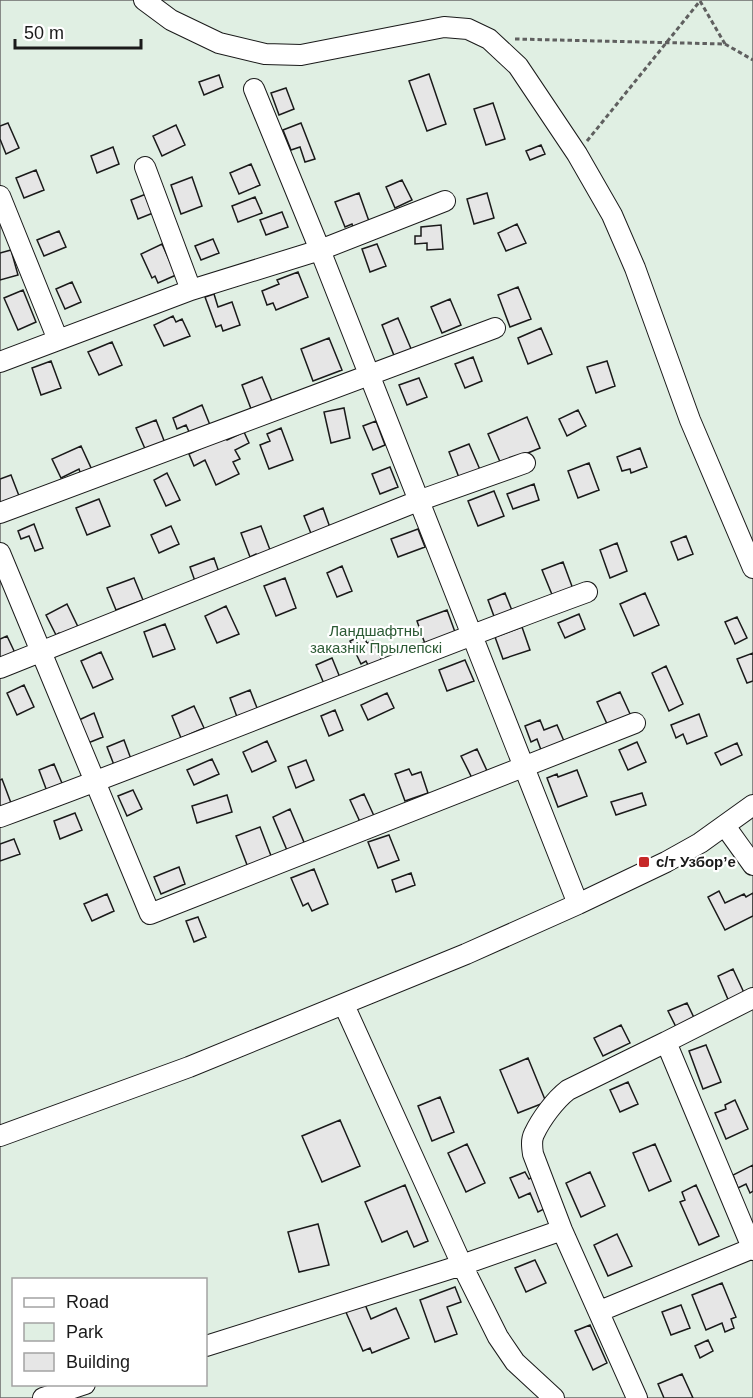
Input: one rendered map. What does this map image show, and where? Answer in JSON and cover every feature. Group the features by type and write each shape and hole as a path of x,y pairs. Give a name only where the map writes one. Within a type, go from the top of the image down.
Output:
{"street":[{"path":"144,0 171,20 219,43 266,54 301,55 444,27 468,29 489,39 518,66 577,154 612,215 635,268 690,420 753,568"},
{"path":"254,89 320,250 578,904"},
{"path":"145,166 191,291"},
{"path":"0,196 58,340"},
{"path":"0,362 191,291 320,250 445,201"},
{"path":"0,513 495,328"},
{"path":"0,668 418,501 525,463"},
{"path":"0,553 150,914 635,723"},
{"path":"0,817 471,634 587,592"},
{"path":"0,1136 189,1066 344,1005 578,904 700,843 753,805"},
{"path":"725,826 753,864"},
{"path":"637,1398 562,1230 531,1144 534,1134 561,1095 568,1090 753,998"},
{"path":"344,1005 462,1265 498,1337 515,1362 554,1398"},
{"path":"600,1311 753,1249 666,1042"},
{"path":"207,1346 462,1265 562,1230"},
{"path":"43,1398 79,1386"}],"path":[{"path":"577,154 700,0 725,44"},
{"path":"489,39 725,44 753,60"}],"green space":[{"name":"Ландшафтны заказнік Прылепскі","path":"0,0 753,0 753,1398 0,1398"}],"building":[{"path":"429,74 446,124 427,131 409,81"},
{"path":"219,75 223,87 204,95 199,82"},
{"path":"286,88 294,109 279,115 271,93"},
{"path":"493,103 505,139 486,145 474,109"},
{"path":"8,123 19,148 6,154 0,139 0,126"},
{"path":"301,123 315,159 305,162 300,147 291,150 283,130"},
{"path":"176,125 185,145 162,156 153,136"},
{"path":"541,145 545,154 530,160 526,151"},
{"path":"113,147 119,164 97,173 91,156"},
{"path":"251,164 260,185 239,194 230,173"},
{"path":"36,170 44,190 24,198 16,178"},
{"path":"192,177 202,206 181,214 171,185"},
{"path":"402,180 412,200 395,208 386,187"},
{"path":"151,192 158,211 138,219 131,200"},
{"path":"359,193 370,224 354,230 352,224 345,227 335,202"},
{"path":"487,193 494,218 474,224 467,199"},
{"path":"255,197 262,213 238,222 232,206"},
{"path":"282,212 288,227 266,235 260,220"},
{"path":"517,224 526,243 506,251 498,233"},
{"path":"441,225 443,249 427,250 427,243 415,244 415,236 421,236 421,227"},
{"path":"59,231 66,247 44,256 37,240"},
{"path":"213,239 219,253 201,260 195,246"},
{"path":"162,244 176,275 158,283 155,276 152,278 141,254"},
{"path":"377,244 386,266 370,272 362,249"},
{"path":"11,250 18,275 0,280 0,253"},
{"path":"298,272 308,297 276,310 273,303 267,305 262,291 279,284 277,280"},
{"path":"72,282 81,302 65,309 56,289"},
{"path":"518,287 531,319 510,327 498,295"},
{"path":"23,290 36,322 18,330 4,298"},
{"path":"214,294 218,307 232,302 240,325 223,331 221,325 216,327 205,297"},
{"path":"450,299 461,325 442,333 431,307"},
{"path":"173,316 176,322 182,319 190,336 164,346 154,325"},
{"path":"398,318 412,351 395,358 382,325"},
{"path":"541,328 552,354 528,364 518,338"},
{"path":"329,338 342,370 313,381 301,349"},
{"path":"112,342 122,365 99,375 88,352"},
{"path":"473,357 482,381 465,388 455,364"},
{"path":"51,361 61,388 41,395 32,368"},
{"path":"607,361 615,386 596,393 587,367"},
{"path":"262,377 274,406 253,414 242,385"},
{"path":"419,378 427,397 407,405 399,385"},
{"path":"202,405 210,425 190,434 186,425 177,429 173,418"},
{"path":"344,408 350,438 331,443 324,412"},
{"path":"578,410 586,426 567,436 559,419"},
{"path":"527,417 540,448 501,464 488,434"},
{"path":"156,420 165,443 146,451 136,428"},
{"path":"376,421 385,445 373,450 363,426"},
{"path":"281,428 293,460 269,469 260,445 270,441 267,434"},
{"path":"244,432 249,443 235,450 240,459 233,462 239,474 216,485 205,460 194,466 189,454 225,437 227,440"},
{"path":"469,444 481,472 460,480 449,452"},
{"path":"81,446 92,470 81,475 79,469 61,478 52,459"},
{"path":"640,448 647,467 631,473 630,469 622,471 617,457"},
{"path":"589,463 599,490 578,498 568,471"},
{"path":"390,467 398,487 380,494 372,474"},
{"path":"167,473 180,500 166,506 154,480"},
{"path":"11,475 21,501 0,509 0,479"},
{"path":"534,484 539,500 513,509 507,494"},
{"path":"494,491 504,516 478,526 468,501"},
{"path":"99,499 110,526 87,535 76,508"},
{"path":"323,508 332,533 314,541 304,516"},
{"path":"34,524 43,548 35,551 29,536 21,539 18,531"},
{"path":"171,526 179,544 159,553 151,535"},
{"path":"261,526 272,555 259,560 256,554 250,557 241,533"},
{"path":"418,529 425,547 398,557 391,539"},
{"path":"686,536 693,554 678,560 671,542"},
{"path":"617,543 627,571 610,578 600,550"},
{"path":"214,558 220,575 196,584 190,567"},
{"path":"563,562 573,589 553,597 542,570"},
{"path":"342,566 352,591 337,597 327,573"},
{"path":"134,578 143,600 116,610 107,588"},
{"path":"285,578 296,608 276,616 264,586"},
{"path":"505,593 513,613 495,619 488,600"},
{"path":"645,593 659,625 634,636 620,604"},
{"path":"67,604 80,631 63,640 59,633 56,635 46,615"},
{"path":"226,606 239,634 217,643 205,616"},
{"path":"447,610 455,632 425,644 417,621"},
{"path":"579,614 585,629 565,638 558,623"},
{"path":"737,617 747,638 735,644 725,622"},
{"path":"165,624 175,649 153,657 144,632"},
{"path":"522,627 530,650 503,659 495,637"},
{"path":"363,635 367,643 373,641 383,663 370,669 366,661 361,664 350,641"},
{"path":"7,636 16,655 0,662 0,639"},
{"path":"101,652 113,679 93,688 81,661"},
{"path":"753,653 753,681 747,683 737,659"},
{"path":"332,658 341,680 325,686 316,665"},
{"path":"465,660 474,681 447,691 439,670"},
{"path":"666,666 683,704 669,711 652,673"},
{"path":"24,685 34,707 17,715 7,693"},
{"path":"250,690 259,713 237,717 230,698"},
{"path":"620,692 631,716 608,726 597,702"},
{"path":"387,693 394,708 368,720 361,705"},
{"path":"194,706 204,728 181,738 172,716"},
{"path":"335,710 343,730 329,736 321,716"},
{"path":"94,713 103,737 88,743 79,720"},
{"path":"699,714 707,736 687,744 683,734 676,738 671,725"},
{"path":"540,720 544,730 557,725 564,741 541,750 537,739 531,742 525,726"},
{"path":"124,740 131,759 114,765 107,747"},
{"path":"267,741 276,761 252,772 243,752"},
{"path":"637,742 646,762 628,770 619,750"},
{"path":"737,743 742,755 721,765 715,753"},
{"path":"477,749 488,773 473,780 461,756"},
{"path":"212,759 219,774 194,785 187,770"},
{"path":"306,760 314,780 296,788 288,767"},
{"path":"54,764 64,788 48,794 39,770"},
{"path":"409,769 412,775 421,772 428,793 405,801 395,774"},
{"path":"577,770 587,796 558,807 547,778 557,774 558,777"},
{"path":"2,779 11,803 0,807 0,780"},
{"path":"133,790 142,809 127,816 118,796"},
{"path":"642,793 646,805 616,815 611,802"},
{"path":"364,794 375,818 361,824 350,800"},
{"path":"227,795 232,812 197,823 192,806"},
{"path":"290,809 306,847 289,855 273,817"},
{"path":"75,813 82,830 60,839 54,821"},
{"path":"260,827 273,861 249,870 236,836"},
{"path":"389,835 399,860 378,868 368,842"},
{"path":"14,839 20,854 0,861 0,844"},
{"path":"179,867 185,884 161,894 154,877"},
{"path":"314,869 328,904 312,911 308,903 303,906 291,878"},
{"path":"411,873 415,885 396,892 392,880"},
{"path":"719,891 725,903 744,894 746,897 753,893 753,916 725,930 708,897"},
{"path":"107,894 114,911 92,921 84,904"},
{"path":"198,917 206,937 194,942 186,921"},
{"path":"733,969 746,997 730,1004 718,976"},
{"path":"687,1003 697,1024 679,1033 668,1011"},
{"path":"621,1025 630,1043 603,1056 594,1038"},
{"path":"706,1045 721,1082 703,1089 689,1051"},
{"path":"528,1058 546,1102 518,1113 500,1070"},
{"path":"628,1082 638,1104 620,1112 610,1090"},
{"path":"440,1097 454,1132 432,1141 418,1106"},
{"path":"735,1100 748,1129 726,1139 715,1113 726,1109 725,1105"},
{"path":"340,1120 360,1166 322,1182 302,1136"},
{"path":"467,1144 485,1183 466,1192 448,1153"},
{"path":"655,1144 671,1181 649,1191 633,1153"},
{"path":"753,1165 753,1191 750,1193 746,1184 738,1188 733,1175"},
{"path":"525,1172 529,1179 537,1175 550,1206 538,1212 530,1193 519,1198 510,1178"},
{"path":"590,1172 605,1206 581,1217 566,1183"},
{"path":"405,1185 428,1241 414,1247 407,1231 382,1242 365,1202"},
{"path":"696,1185 719,1236 699,1245 680,1202 685,1200 682,1192"},
{"path":"318,1224 329,1265 299,1272 288,1232"},
{"path":"617,1234 632,1266 608,1276 594,1245"},
{"path":"535,1260 546,1283 526,1292 515,1268"},
{"path":"722,1283 736,1317 731,1319 734,1328 725,1332 722,1323 706,1330 692,1295"},
{"path":"455,1287 461,1302 447,1307 457,1334 435,1342 420,1300"},
{"path":"364,1302 371,1319 396,1308 409,1338 372,1353 370,1348 363,1351 345,1310"},
{"path":"681,1305 690,1328 671,1335 662,1312"},
{"path":"590,1325 607,1363 593,1370 575,1331"},
{"path":"708,1340 713,1351 700,1358 695,1346"},
{"path":"682,1374 693,1398 664,1398 658,1384"}],"place":[{"name":"с/т Узборʼе","path":"644,862"}]}
